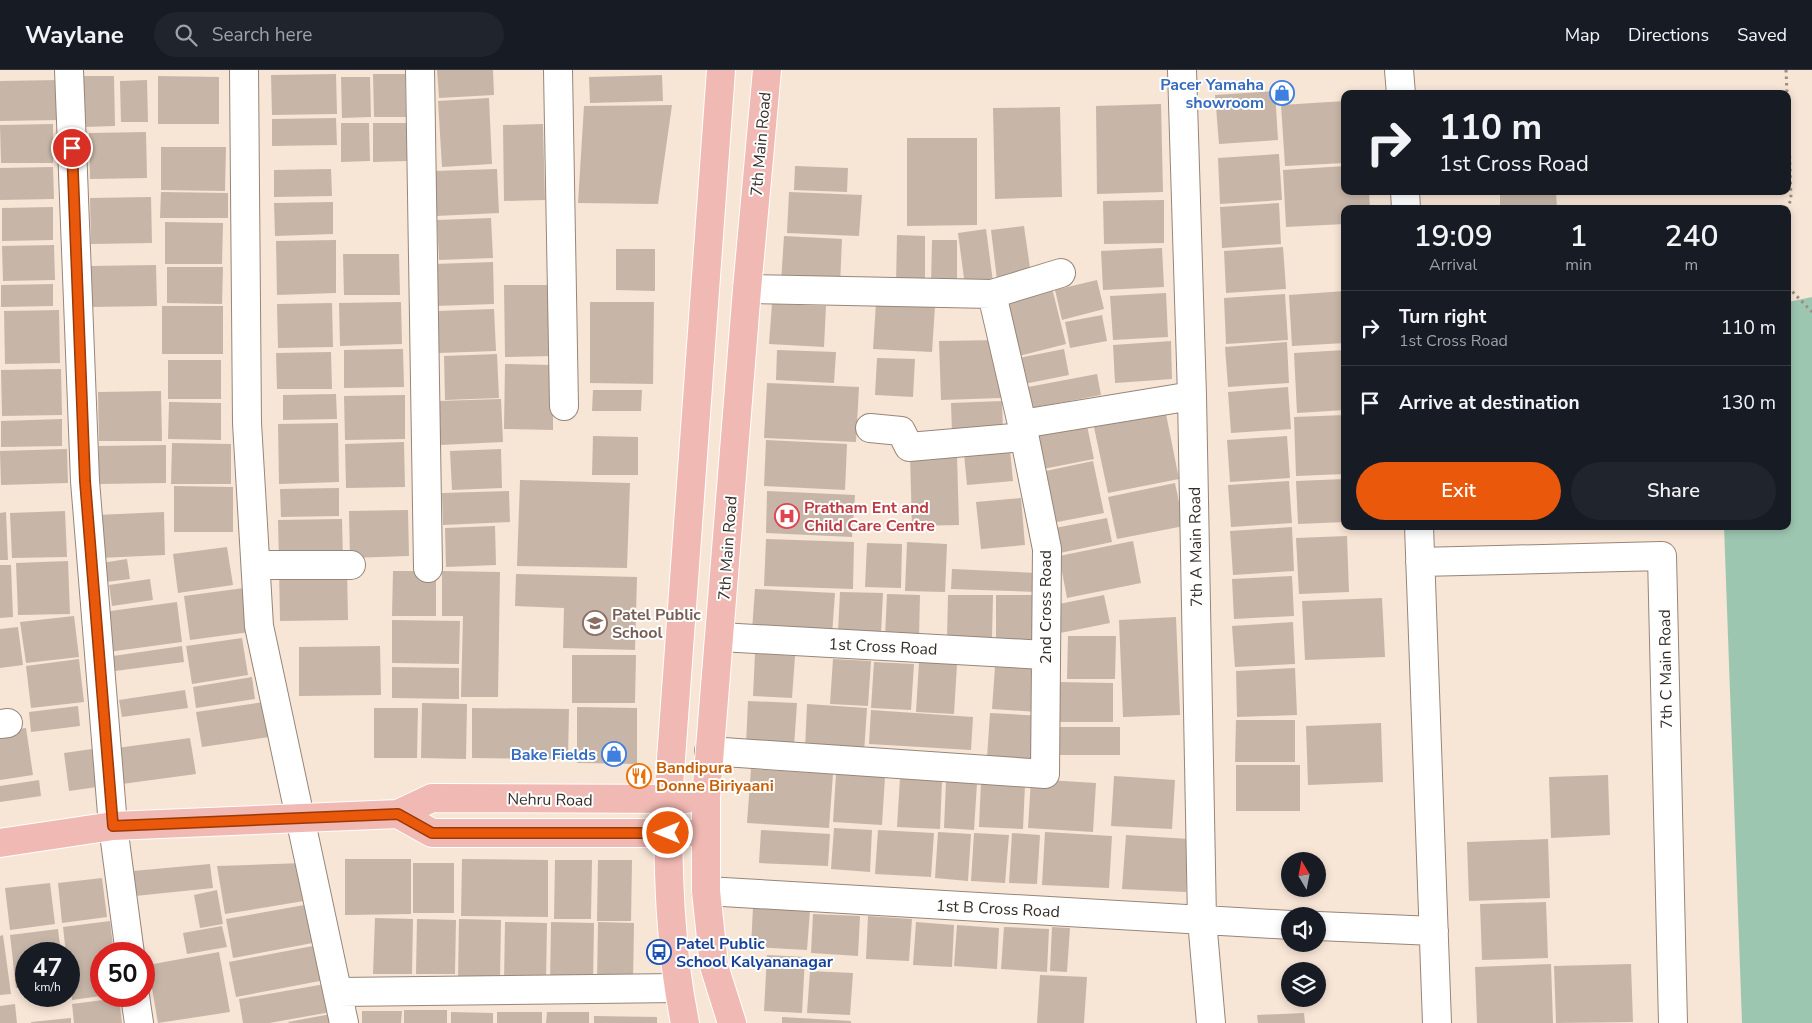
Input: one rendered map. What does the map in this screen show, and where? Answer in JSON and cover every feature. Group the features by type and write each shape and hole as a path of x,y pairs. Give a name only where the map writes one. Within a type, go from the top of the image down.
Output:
{"main road":[{"path":"685,1023 678,988 670,906 668,800 721,70"},
{"name":"7th Main Road","path":"732,1023 714,966 706,891 706,798 747,289 767,70"},
{"name":"Nehru Road","path":"0,843 113,826 398,814 432,798 668,800 706,798"},
{"name":"Nehru Road","path":"398,814 432,833 706,833"}],"street":[{"path":"68,70 85,481 113,826 128,942"},
{"path":"244,70 247,423 258,626 339,992 344,1023"},
{"path":"420,70 428,568"},
{"path":"558,70 564,406"},
{"path":"721,70 730,70"},
{"name":"7th A Main Road","path":"1182,70 1192,396 1202,920 1211,1023"},
{"path":"1399,70 1400,90"},
{"path":"747,289 992,294 1061,273"},
{"name":"2nd Cross Road","path":"710,752 1046,774 1045,655 1047,549 1023,430 992,294"},
{"path":"870,428 901,431 909,447 1023,430 1192,396"},
{"path":"1419,530 1437,1023"},
{"name":"7th C Main Road","path":"1420,562 1662,556 1673,1023"},
{"path":"256,565 351,565"},
{"name":"1st Cross Road","path":"720,637 1045,655"},
{"name":"1st B Cross Road","path":"706,891 1281,924"},
{"path":"1326,926 1434,932"},
{"path":"339,992 678,988"},
{"path":"137,1007 139,1023"}],"path":[{"path":"1786,70 1787,90"},
{"path":"1791,290 1812,312"}],"green space":[{"path":"1812,297 1812,1023 1742,1023 1724,530 1791,530 1791,301"}],"building":[{"path":"437,70 493,70 494,95 439,98"},
{"path":"336,74 337,114 272,115 271,75"},
{"path":"373,74 405,74 406,117 374,117"},
{"path":"662,75 663,101 590,103 589,77"},
{"path":"83,76 114,76 115,126 84,127"},
{"path":"158,76 219,77 219,124 158,124"},
{"path":"341,77 370,77 371,117 342,118"},
{"path":"58,80 58,120 0,121 0,81"},
{"path":"147,80 148,122 121,122 120,81"},
{"path":"1275,91 1278,140 1219,144 1215,95"},
{"path":"489,98 492,164 442,167 438,101"},
{"path":"1341,101 1341,163 1285,166 1281,105"},
{"path":"1161,104 1163,192 1097,194 1096,106"},
{"path":"672,105 658,204 578,203 584,106"},
{"path":"1060,107 1062,197 995,199 993,108"},
{"path":"336,118 337,145 272,146 272,119"},
{"path":"341,123 369,123 370,161 341,162"},
{"path":"373,123 407,123 407,161 373,162"},
{"path":"53,124 53,163 1,163 0,125"},
{"path":"543,124 545,200 504,201 503,125"},
{"path":"146,132 147,178 90,179 89,133"},
{"path":"907,138 977,138 977,225 907,226"},
{"path":"161,147 226,147 225,191 161,190"},
{"path":"1279,154 1282,200 1220,204 1218,158"},
{"path":"795,166 848,168 847,192 794,190"},
{"path":"1341,166 1341,195 1369,195 1370,205 1341,205 1341,224 1286,227 1283,170"},
{"path":"53,167 54,199 0,200 0,168"},
{"path":"331,169 332,196 274,197 274,170"},
{"path":"497,169 499,213 436,216 434,171"},
{"path":"161,192 228,193 228,218 160,218"},
{"path":"789,192 862,195 859,236 787,233"},
{"path":"1500,195 1556,195 1557,205 1500,205"},
{"path":"151,197 152,243 91,244 90,198"},
{"path":"1164,200 1164,243 1104,244 1103,201"},
{"path":"333,202 333,234 275,236 274,203"},
{"path":"1279,203 1281,244 1222,248 1220,207"},
{"path":"53,207 53,240 2,241 2,208"},
{"path":"491,218 493,258 439,260 437,220"},
{"path":"165,222 223,223 222,264 165,264"},
{"path":"1024,226 1031,275 997,280 991,230"},
{"path":"986,229 993,282 965,286 958,233"},
{"path":"897,235 925,236 925,285 896,285"},
{"path":"784,236 842,239 840,285 781,282"},
{"path":"336,240 336,293 277,295 276,241"},
{"path":"932,240 957,240 957,286 931,285"},
{"path":"54,245 55,280 3,281 2,246"},
{"path":"1283,247 1286,289 1226,293 1224,251"},
{"path":"1162,248 1164,287 1103,290 1101,251"},
{"path":"616,249 655,249 655,291 616,290"},
{"path":"343,254 399,254 400,295 344,295"},
{"path":"493,262 494,304 435,306 434,264"},
{"path":"156,265 157,306 90,307 90,266"},
{"path":"167,267 223,267 222,304 167,303"},
{"path":"1097,280 1104,309 1062,320 1055,290"},
{"path":"53,284 53,306 1,307 1,285"},
{"path":"1051,284 1066,344 1019,356 1003,296"},
{"path":"504,285 550,285 552,356 505,357"},
{"path":"1341,291 1341,343 1292,346 1289,295"},
{"path":"1166,293 1168,337 1113,340 1110,296"},
{"path":"1285,294 1288,340 1226,344 1224,298"},
{"path":"401,302 402,344 340,346 339,303"},
{"path":"590,302 654,302 653,384 590,383"},
{"path":"332,303 333,347 278,348 277,304"},
{"path":"876,303 935,306 932,352 873,349"},
{"path":"772,304 826,306 824,347 769,344"},
{"path":"162,306 223,306 223,354 162,354"},
{"path":"494,309 496,351 438,353 437,311"},
{"path":"59,310 60,363 5,364 4,311"},
{"path":"1102,315 1107,341 1070,348 1065,322"},
{"path":"1000,340 1001,398 941,400 939,341"},
{"path":"1171,341 1172,379 1115,383 1113,345"},
{"path":"1287,342 1289,383 1228,387 1225,347"},
{"path":"403,349 404,387 344,388 344,350"},
{"path":"1064,349 1069,375 1019,385 1014,359"},
{"path":"777,350 836,352 834,383 776,380"},
{"path":"1341,350 1341,410 1297,413 1294,353"},
{"path":"331,352 332,389 277,389 276,353"},
{"path":"497,354 499,398 445,400 444,356"},
{"path":"877,358 915,359 913,397 875,395"},
{"path":"168,360 221,360 221,399 168,399"},
{"path":"505,364 553,365 553,430 504,429"},
{"path":"61,369 62,415 2,416 1,370"},
{"path":"1097,374 1101,395 1032,408 1028,387"},
{"path":"767,383 859,387 856,442 764,438"},
{"path":"1288,387 1291,429 1231,433 1228,392"},
{"path":"593,390 642,390 641,411 592,411"},
{"path":"161,391 162,441 99,441 98,392"},
{"path":"336,394 337,419 283,420 283,395"},
{"path":"405,395 405,439 345,440 344,396"},
{"path":"501,399 503,442 440,445 438,401"},
{"path":"1002,401 1003,432 952,434 951,403"},
{"path":"169,402 221,403 221,440 168,439"},
{"path":"1164,404 1179,479 1108,493 1092,418"},
{"path":"1341,415 1341,474 1296,476 1294,417"},
{"path":"62,419 62,446 1,447 1,421"},
{"path":"1086,421 1094,459 1038,470 1030,432"},
{"path":"338,423 339,482 279,484 278,424"},
{"path":"593,436 638,437 638,475 592,475"},
{"path":"1287,436 1290,478 1230,482 1227,440"},
{"path":"766,440 847,444 845,490 764,486"},
{"path":"404,442 405,487 346,488 345,444"},
{"path":"172,443 231,444 231,484 171,484"},
{"path":"166,445 166,483 99,484 99,446"},
{"path":"67,449 68,483 1,485 0,451"},
{"path":"501,449 502,488 452,490 450,451"},
{"path":"1010,450 1013,481 967,485 964,454"},
{"path":"957,455 959,525 912,526 910,456"},
{"path":"1093,461 1104,513 1052,523 1041,472"},
{"path":"1341,479 1341,522 1298,524 1296,481"},
{"path":"520,480 630,483 627,568 517,566"},
{"path":"1289,481 1292,523 1231,527 1228,485"},
{"path":"1175,483 1184,526 1117,539 1108,497"},
{"path":"174,486 233,487 233,532 174,532"},
{"path":"339,488 339,516 281,517 280,489"},
{"path":"509,491 510,522 443,525 442,493"},
{"path":"767,491 855,495 852,537 766,533"},
{"path":"1021,498 1025,545 981,549 976,502"},
{"path":"408,510 409,556 350,558 349,511"},
{"path":"65,511 67,557 12,558 10,513"},
{"path":"6,512 8,560 0,560 0,513"},
{"path":"164,512 165,555 99,558 97,515"},
{"path":"1107,518 1112,542 1060,553 1055,528"},
{"path":"342,519 343,562 279,562 278,520"},
{"path":"495,526 496,565 446,567 445,528"},
{"path":"1292,527 1294,571 1233,575 1230,531"},
{"path":"1347,536 1349,592 1299,594 1296,538"},
{"path":"766,539 854,542 853,589 764,586"},
{"path":"1133,541 1141,583 1067,598 1059,556"},
{"path":"907,542 947,544 945,592 905,591"},
{"path":"867,543 902,544 901,588 865,587"},
{"path":"227,547 233,585 178,593 173,554"},
{"path":"127,559 130,579 98,583 95,564"},
{"path":"68,561 70,614 18,615 16,563"},
{"path":"0,565 11,565 13,617 0,618"},
{"path":"347,567 348,620 280,621 279,568"},
{"path":"952,569 1038,573 1037,592 951,589"},
{"path":"393,571 436,571 436,616 392,616"},
{"path":"442,571 500,572 498,697 461,697 463,616 442,616"},
{"path":"516,574 637,577 635,650 563,648 564,608 515,606"},
{"path":"1292,576 1294,616 1234,619 1232,579"},
{"path":"150,579 153,600 112,606 109,585"},
{"path":"244,588 250,632 190,640 184,596"},
{"path":"755,589 835,593 832,635 752,630"},
{"path":"840,592 883,593 881,633 838,632"},
{"path":"887,594 920,595 919,638 885,637"},
{"path":"948,595 993,595 992,638 947,638"},
{"path":"996,595 1033,595 1033,639 996,639"},
{"path":"1104,595 1110,623 1060,633 1054,605"},
{"path":"1382,598 1385,657 1305,660 1302,601"},
{"path":"177,602 182,642 108,652 103,612"},
{"path":"74,616 79,657 26,663 20,622"},
{"path":"1176,617 1180,715 1123,717 1119,620"},
{"path":"392,620 460,621 459,664 392,663"},
{"path":"1293,622 1295,664 1235,667 1232,626"},
{"path":"18,627 23,665 0,668 0,629"},
{"path":"1068,636 1116,636 1115,679 1067,679"},
{"path":"242,638 248,675 192,684 186,646"},
{"path":"182,646 184,662 115,671 113,656"},
{"path":"380,646 381,695 299,696 299,647"},
{"path":"755,653 795,656 792,698 753,696"},
{"path":"572,655 636,655 635,703 572,703"},
{"path":"79,659 84,702 31,708 26,666"},
{"path":"833,659 871,661 868,706 830,704"},
{"path":"874,662 914,664 911,710 871,708"},
{"path":"919,662 957,664 954,714 916,712"},
{"path":"392,667 459,668 459,699 392,698"},
{"path":"995,667 1039,669 1037,712 992,709"},
{"path":"1295,668 1297,715 1237,717 1236,671"},
{"path":"252,677 255,699 196,708 193,687"},
{"path":"1056,682 1113,683 1113,722 1055,722"},
{"path":"185,690 188,708 122,717 119,700"},
{"path":"748,701 797,703 794,747 746,744"},
{"path":"264,702 269,737 202,747 196,712"},
{"path":"422,703 467,704 466,759 421,758"},
{"path":"807,704 867,708 864,753 805,749"},
{"path":"78,706 80,726 31,732 29,712"},
{"path":"577,707 637,708 637,764 577,763"},
{"path":"374,708 418,708 417,758 374,758"},
{"path":"472,708 569,709 568,759 472,758"},
{"path":"871,710 973,717 971,750 869,744"},
{"path":"990,713 1042,716 1039,761 987,758"},
{"path":"1236,720 1295,720 1295,762 1235,762"},
{"path":"1381,723 1383,782 1308,785 1306,726"},
{"path":"1058,727 1120,727 1120,755 1058,755"},
{"path":"26,728 33,775 0,780 0,731"},
{"path":"190,738 196,774 122,784 117,748"},
{"path":"99,748 104,786 69,791 64,753"},
{"path":"1236,765 1300,765 1300,811 1236,811"},
{"path":"751,769 833,774 829,828 747,823"},
{"path":"836,774 885,777 882,825 833,822"},
{"path":"1608,775 1610,835 1551,838 1549,777"},
{"path":"1114,776 1175,780 1172,829 1111,826"},
{"path":"900,778 942,781 940,829 897,827"},
{"path":"1031,779 1096,783 1093,832 1028,828"},
{"path":"39,780 41,796 0,802 0,786"},
{"path":"946,781 977,783 974,830 944,828"},
{"path":"981,782 1025,785 1023,829 979,827"},
{"path":"834,828 872,830 870,872 831,869"},
{"path":"761,830 830,834 828,866 759,863"},
{"path":"878,830 934,833 931,877 875,874"},
{"path":"938,832 971,834 968,881 935,878"},
{"path":"1045,832 1112,836 1109,888 1042,885"},
{"path":"974,833 1009,835 1005,883 971,881"},
{"path":"1012,833 1040,835 1037,884 1009,883"},
{"path":"1126,835 1189,839 1186,892 1122,889"},
{"path":"1548,839 1550,898 1469,901 1467,842"},
{"path":"345,859 411,859 411,914 345,915"},
{"path":"462,859 548,860 548,917 461,916"},
{"path":"555,860 592,860 591,919 554,919"},
{"path":"598,860 632,860 631,921 597,921"},
{"path":"303,863 310,900 225,914 217,866"},
{"path":"413,863 454,863 454,913 413,913"},
{"path":"210,864 213,888 135,896 133,871"},
{"path":"102,878 107,917 62,923 58,883"},
{"path":"50,883 55,924 10,930 5,888"},
{"path":"217,890 223,924 200,928 194,895"},
{"path":"1546,902 1548,958 1482,960 1480,904"},
{"path":"310,904 318,942 233,958 226,919"},
{"path":"753,907 810,910 807,950 751,947"},
{"path":"813,914 860,916 858,956 811,953"},
{"path":"868,916 912,919 909,961 866,959"},
{"path":"375,918 413,919 412,974 373,974"},
{"path":"417,919 456,920 455,974 416,974"},
{"path":"459,919 501,920 500,980 458,980"},
{"path":"110,921 113,942 90,942 90,998 80,999 80,942 65,942 63,927"},
{"path":"505,922 547,923 546,981 504,981"},
{"path":"551,922 594,923 593,985 550,985"},
{"path":"598,922 634,923 633,983 597,983"},
{"path":"916,922 954,925 952,967 913,965"},
{"path":"957,925 999,928 997,969 954,966"},
{"path":"222,926 227,947 187,954 183,933"},
{"path":"1004,927 1049,929 1047,972 1001,969"},
{"path":"1052,927 1070,928 1067,972 1050,971"},
{"path":"58,929 60,942 15,942 15,979 10,935"},
{"path":"3,935 11,994 0,995 0,936"},
{"path":"318,945 325,980 236,997 229,962"},
{"path":"219,952 230,1012 158,1023 155,1006 155,964"},
{"path":"767,955 805,957 802,1013 764,1011"},
{"path":"1551,964 1553,1023 1477,1023 1475,967"},
{"path":"1631,964 1633,1022 1556,1023 1554,966"},
{"path":"810,971 853,973 850,1015 807,1013"},
{"path":"1040,975 1087,977 1084,1023 1037,1023"},
{"path":"325,984 331,1012 269,1023 243,1023 239,999"},
{"path":"90,1002 90,1007 120,1007 122,1023 74,1023 72,1007 80,1007 80,1003"},
{"path":"15,1004 17,1023 0,1023 0,1006"},
{"path":"404,1010 447,1010 447,1023 404,1023"},
{"path":"362,1011 402,1011 401,1023 362,1023"},
{"path":"451,1012 493,1013 493,1023 451,1023"},
{"path":"497,1012 542,1012 542,1023 497,1023"},
{"path":"547,1012 589,1012 589,1023 546,1023"},
{"path":"1304,1013 1305,1023 1258,1023 1257,1015"},
{"path":"331,1014 333,1023 288,1022"},
{"path":"594,1016 657,1017 657,1023 594,1023"},
{"path":"782,1017 851,1021 851,1023 782,1023"},
{"path":"71,1018 71,1023 31,1023 31,1022"}],"place":[{"name":"Pacer Yamaha showroom","path":"1282,93"},
{"name":"Pratham Ent and Child Care Centre","path":"787,516"},
{"name":"Patel Public School","path":"595,623"},
{"name":"Bake Fields","path":"614,754"},
{"name":"Bandipura Donne Biriyaani","path":"639,776"},
{"name":"Patel Public School Kalyananagar","path":"659,952"}],"route":[{"path":"72,148 85,481 113,826 398,814 432,833 668,833"}]}
